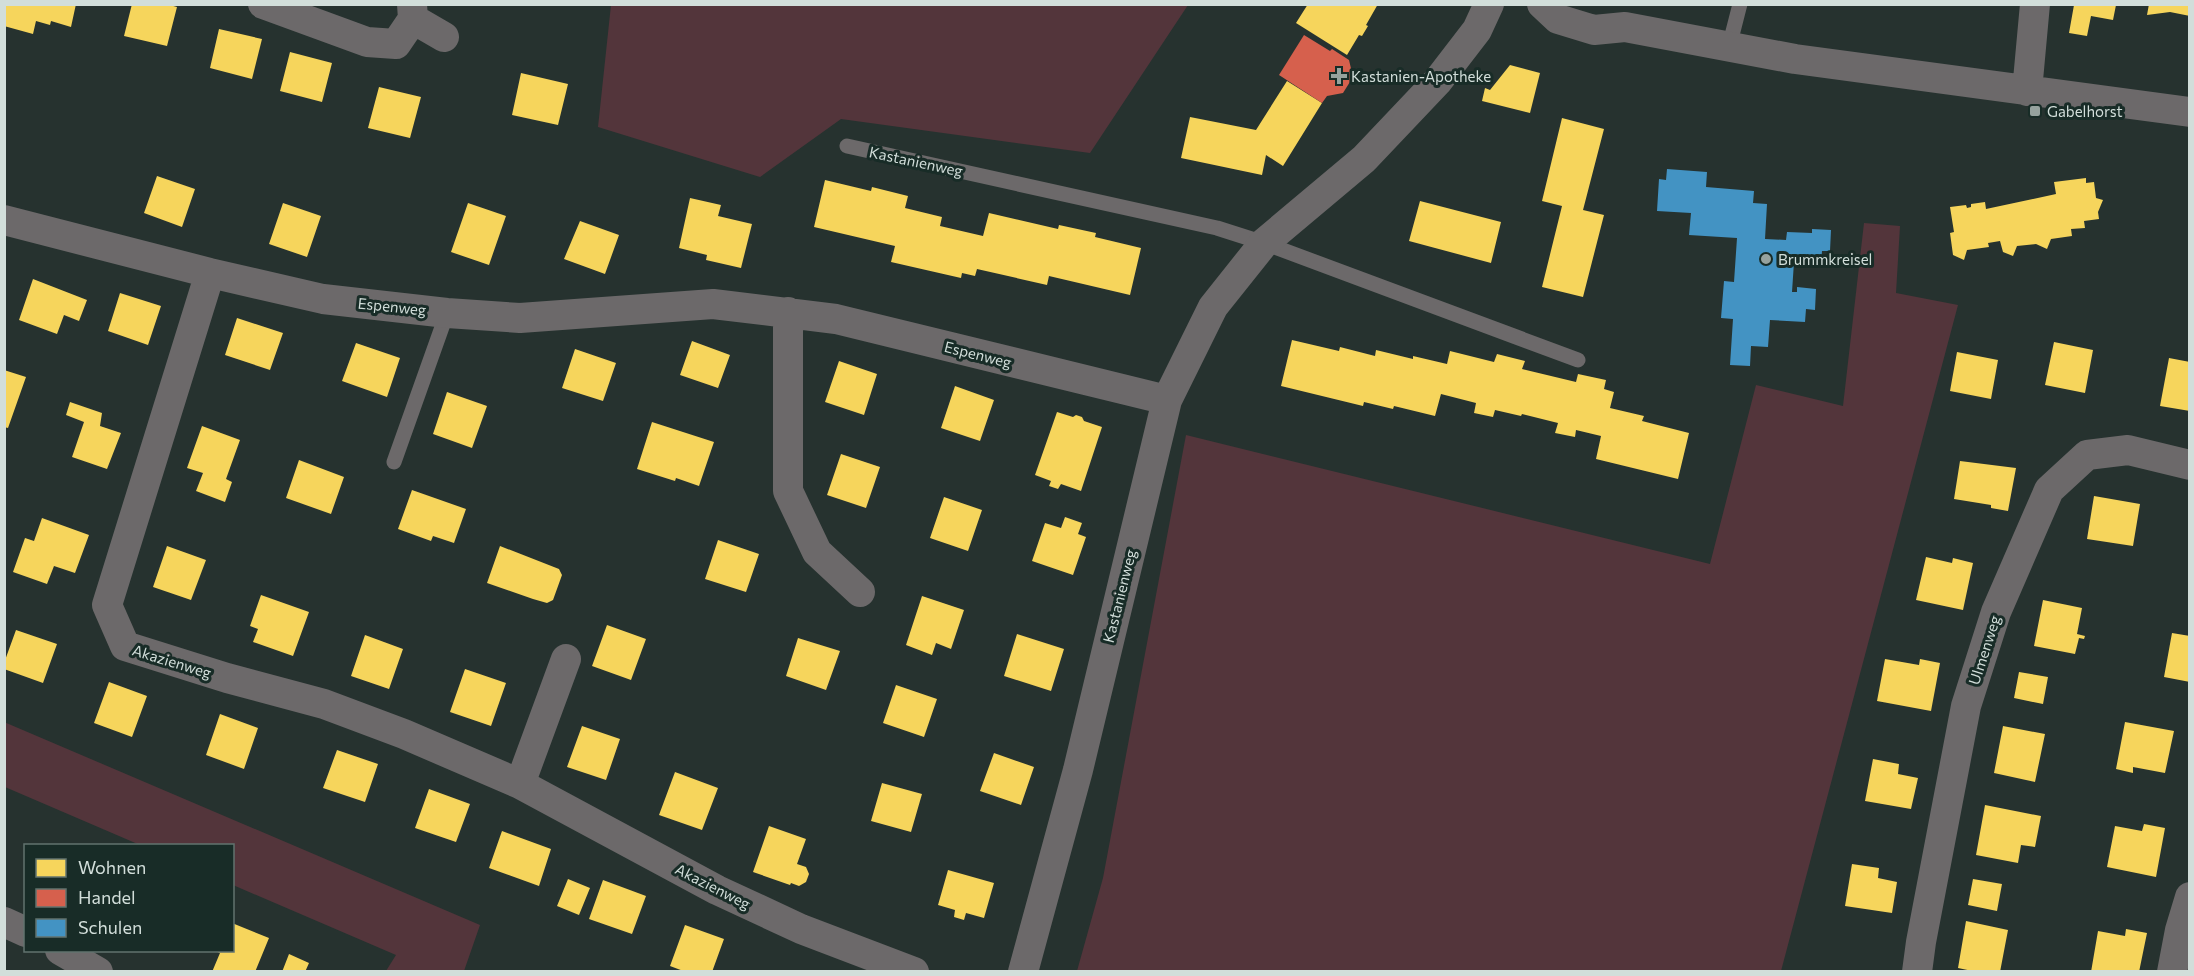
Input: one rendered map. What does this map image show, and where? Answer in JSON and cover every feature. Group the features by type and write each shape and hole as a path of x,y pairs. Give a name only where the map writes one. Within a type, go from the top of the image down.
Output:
{"street":[{"path":"262,4 367,42 396,44 412,12 444,37"},
{"name":"Kastanienweg","path":"1023,972 1077,770 1167,400 1213,307 1264,243 1364,159 1437,82 1477,30 1489,4"},
{"path":"1542,4 1558,19 1594,30 1625,27 1795,59 2190,112"},
{"path":"1576,4 1600,11 1625,27"},
{"path":"2027,91 2035,4"},
{"name":"Espenweg","path":"4,220 210,273 323,299 447,313 520,318 713,304 836,319 1167,400"},
{"name":"Akazienweg","path":"210,273 107,605 125,646 227,678 324,704 404,734 520,784 717,890 801,929 914,972"},
{"path":"788,312 788,491 817,552 860,592"},
{"name":"Ulmenweg","path":"1917,972 1920,942 1966,706 1996,612 2049,490 2087,455 2128,450 2190,465"},
{"path":"520,784 566,659"},
{"path":"2172,972 2180,930 2190,897"},
{"path":"4,922 24,931"},
{"path":"62,952 98,972"}],"lane":[{"path":"1729,47 1740,4"},
{"name":"Kastanienweg","path":"847,146 1217,228 1264,243 1578,360"},
{"path":"394,462 447,313"}],"shaded area":[{"path":"611,4 1188,5 1090,153 841,119 760,177 598,127"},
{"path":"1864,223 1900,226 1896,293 1958,305 1781,971 1077,971 1103,878 1186,435 1710,564 1756,385 1843,406"},
{"path":"4,722 480,925 464,971 386,971 396,955 234,885 234,844 138,844 5,787"}],"building: Wohnen":[{"path":"5,4 76,4 71,27 51,21 50,25 36,21 33,34 4,26"},
{"path":"132,4 166,4 177,7 167,46 124,36"},
{"path":"1308,4 1378,4 1362,36 1359,35 1347,55 1296,23"},
{"path":"2149,4 2190,4 2190,16 2170,12 2147,15"},
{"path":"2074,5 2116,5 2113,20 2091,16 2087,36 2069,33"},
{"path":"219,29 262,39 252,79 210,68"},
{"path":"290,52 332,63 322,102 280,91"},
{"path":"1510,65 1540,73 1530,113 1482,101 1485,88 1490,90"},
{"path":"521,73 568,84 558,125 512,115"},
{"path":"1287,81 1322,103 1283,166 1266,155 1262,175 1181,158 1190,117 1256,130"},
{"path":"379,87 421,97 410,138 368,128"},
{"path":"1562,118 1604,129 1583,210 1604,215 1583,297 1542,287 1562,206 1542,201"},
{"path":"157,176 195,189 182,227 144,213"},
{"path":"2086,178 2086,183 2094,182 2096,198 2103,200 2098,212 2099,219 2084,221 2085,228 2071,229 2072,236 2051,239 2047,249 2036,244 2017,246 2013,256 2003,252 2000,241 1988,243 1989,247 1967,250 1964,260 1953,255 1950,233 1954,232 1950,207 1966,205 1967,208 1971,207 1971,204 1985,202 1986,209 2056,194 2054,182"},
{"path":"825,180 871,191 872,187 908,196 905,208 942,217 940,226 983,236 989,213 1058,229 1059,225 1096,233 1095,237 1141,248 1130,295 1049,276 1047,285 977,269 975,276 962,273 961,278 891,262 895,246 814,227"},
{"path":"690,198 721,205 718,216 752,224 741,268 706,260 707,255 679,248"},
{"path":"1420,201 1501,222 1491,263 1409,241"},
{"path":"283,203 321,216 307,257 269,244"},
{"path":"468,203 506,216 489,265 451,252"},
{"path":"580,221 619,235 605,274 564,259"},
{"path":"33,279 87,300 79,321 64,315 57,334 19,320"},
{"path":"120,293 161,306 148,345 108,331"},
{"path":"237,318 283,333 270,370 225,355"},
{"path":"1292,340 1339,351 1340,347 1375,356 1376,350 1447,364 1450,351 1494,362 1497,354 1525,361 1522,369 1576,382 1578,374 1606,380 1604,389 1614,392 1610,408 1644,416 1642,421 1689,433 1678,479 1596,459 1601,436 1576,430 1575,437 1555,433 1558,423 1522,414 1521,416 1495,410 1493,417 1474,413 1476,403 1441,394 1435,416 1394,406 1393,409 1364,402 1363,406 1281,386"},
{"path":"692,341 730,355 718,388 680,375"},
{"path":"2054,342 2093,350 2085,393 2045,385"},
{"path":"356,343 400,358 387,397 342,381"},
{"path":"575,349 616,363 603,401 562,388"},
{"path":"1957,352 1998,360 1991,399 1950,391"},
{"path":"2169,358 2190,362 2190,411 2160,406"},
{"path":"839,361 877,374 864,415 825,402"},
{"path":"4,370 26,377 8,428 4,427"},
{"path":"955,386 994,400 980,441 941,428"},
{"path":"447,392 487,406 472,448 433,434"},
{"path":"70,402 102,413 100,426 121,433 107,469 72,457 84,422 66,415"},
{"path":"1057,412 1082,417 1084,421 1102,427 1081,491 1061,484 1058,489 1049,486 1051,481 1035,475"},
{"path":"652,422 714,442 699,486 637,469"},
{"path":"202,426 240,440 226,479 232,482 225,502 196,491 203,473 187,468"},
{"path":"841,454 880,467 866,508 827,495"},
{"path":"299,460 344,477 331,514 286,498"},
{"path":"1960,461 2016,468 2008,511 1991,508 1991,505 1954,499"},
{"path":"412,490 466,509 454,543 433,536 431,541 398,529"},
{"path":"2094,496 2140,504 2133,546 2087,539"},
{"path":"944,497 982,510 968,551 930,538"},
{"path":"1065,517 1082,523 1078,534 1086,537 1073,575 1032,561 1045,523 1061,528"},
{"path":"42,518 89,535 75,573 54,566 47,584 13,572 25,538 34,541"},
{"path":"718,540 759,554 746,592 705,579"},
{"path":"167,546 206,560 191,600 153,587"},
{"path":"500,546 559,569 562,575 553,600 547,603 487,583"},
{"path":"1926,557 1952,563 1953,558 1973,563 1963,610 1916,600"},
{"path":"261,595 309,612 293,656 253,642 258,629 250,626"},
{"path":"922,596 964,610 951,649 936,643 932,655 906,645"},
{"path":"2043,600 2082,608 2077,634 2085,636 2084,639 2079,638 2075,654 2034,646"},
{"path":"607,625 646,639 631,680 592,666"},
{"path":"16,630 57,644 43,683 4,669"},
{"path":"2172,633 2190,636 2190,682 2164,677"},
{"path":"1017,634 1064,649 1051,691 1004,676"},
{"path":"365,635 403,649 389,689 351,676"},
{"path":"798,638 840,651 826,690 786,676"},
{"path":"1885,659 1919,665 1920,659 1940,663 1931,711 1877,701"},
{"path":"465,669 506,683 491,726 450,712"},
{"path":"2019,672 2048,677 2043,704 2014,698"},
{"path":"109,682 147,696 132,737 94,723"},
{"path":"896,685 937,699 924,737 883,723"},
{"path":"220,714 258,728 244,769 206,755"},
{"path":"2125,722 2174,731 2165,773 2133,767 2133,773 2116,769"},
{"path":"582,726 620,739 606,780 567,767"},
{"path":"2003,726 2045,734 2035,782 1994,773"},
{"path":"337,750 378,764 365,802 323,788"},
{"path":"994,753 1034,767 1021,805 980,791"},
{"path":"1873,759 1899,764 1898,774 1918,778 1911,809 1865,801"},
{"path":"675,772 718,788 702,830 659,815"},
{"path":"882,783 922,794 911,832 871,821"},
{"path":"429,789 470,804 456,842 415,828"},
{"path":"1985,805 2041,816 2035,847 2021,845 2018,863 1976,855"},
{"path":"2144,824 2165,828 2156,877 2107,867 2115,826 2142,831"},
{"path":"769,826 806,839 797,864 806,867 809,874 806,882 799,886 791,883 790,885 753,872"},
{"path":"502,831 551,849 539,886 489,868"},
{"path":"1852,864 1879,868 1878,878 1897,882 1892,913 1845,906"},
{"path":"948,870 994,883 984,918 966,913 964,920 954,917 955,910 938,905"},
{"path":"568,879 590,888 579,915 557,906"},
{"path":"1973,879 2002,884 1997,911 1968,905"},
{"path":"603,880 646,896 632,934 589,919"},
{"path":"1966,921 2008,930 2000,972 1977,972 1958,968"},
{"path":"234,924 269,938 255,972 212,972 220,953 218,952 234,952"},
{"path":"685,925 724,939 712,972 686,972 670,966"},
{"path":"2126,929 2147,933 2139,972 2091,972 2098,931 2125,936"},
{"path":"289,954 309,963 305,972 282,972"}],"building: Handel":[{"path":"1304,35 1349,60 1353,77 1343,93 1327,96 1322,103 1279,75"}],"building: Schulen":[{"name":"Brummkreisel","path":"1667,169 1707,172 1706,187 1754,191 1753,203 1767,204 1765,239 1786,240 1787,232 1812,233 1812,229 1831,230 1830,251 1822,251 1821,264 1794,262 1792,292 1797,292 1797,287 1816,289 1815,310 1806,309 1805,322 1770,320 1768,347 1751,346 1750,366 1730,365 1733,319 1721,318 1724,281 1734,282 1737,238 1689,235 1691,213 1657,211 1659,179 1666,180"}],"place":[{"name":"Kastanien-Apotheke","path":"1339,76"},
{"name":"Gabelhorst","path":"2035,111"},
{"name":"Brummkreisel","path":"1766,259"}]}
